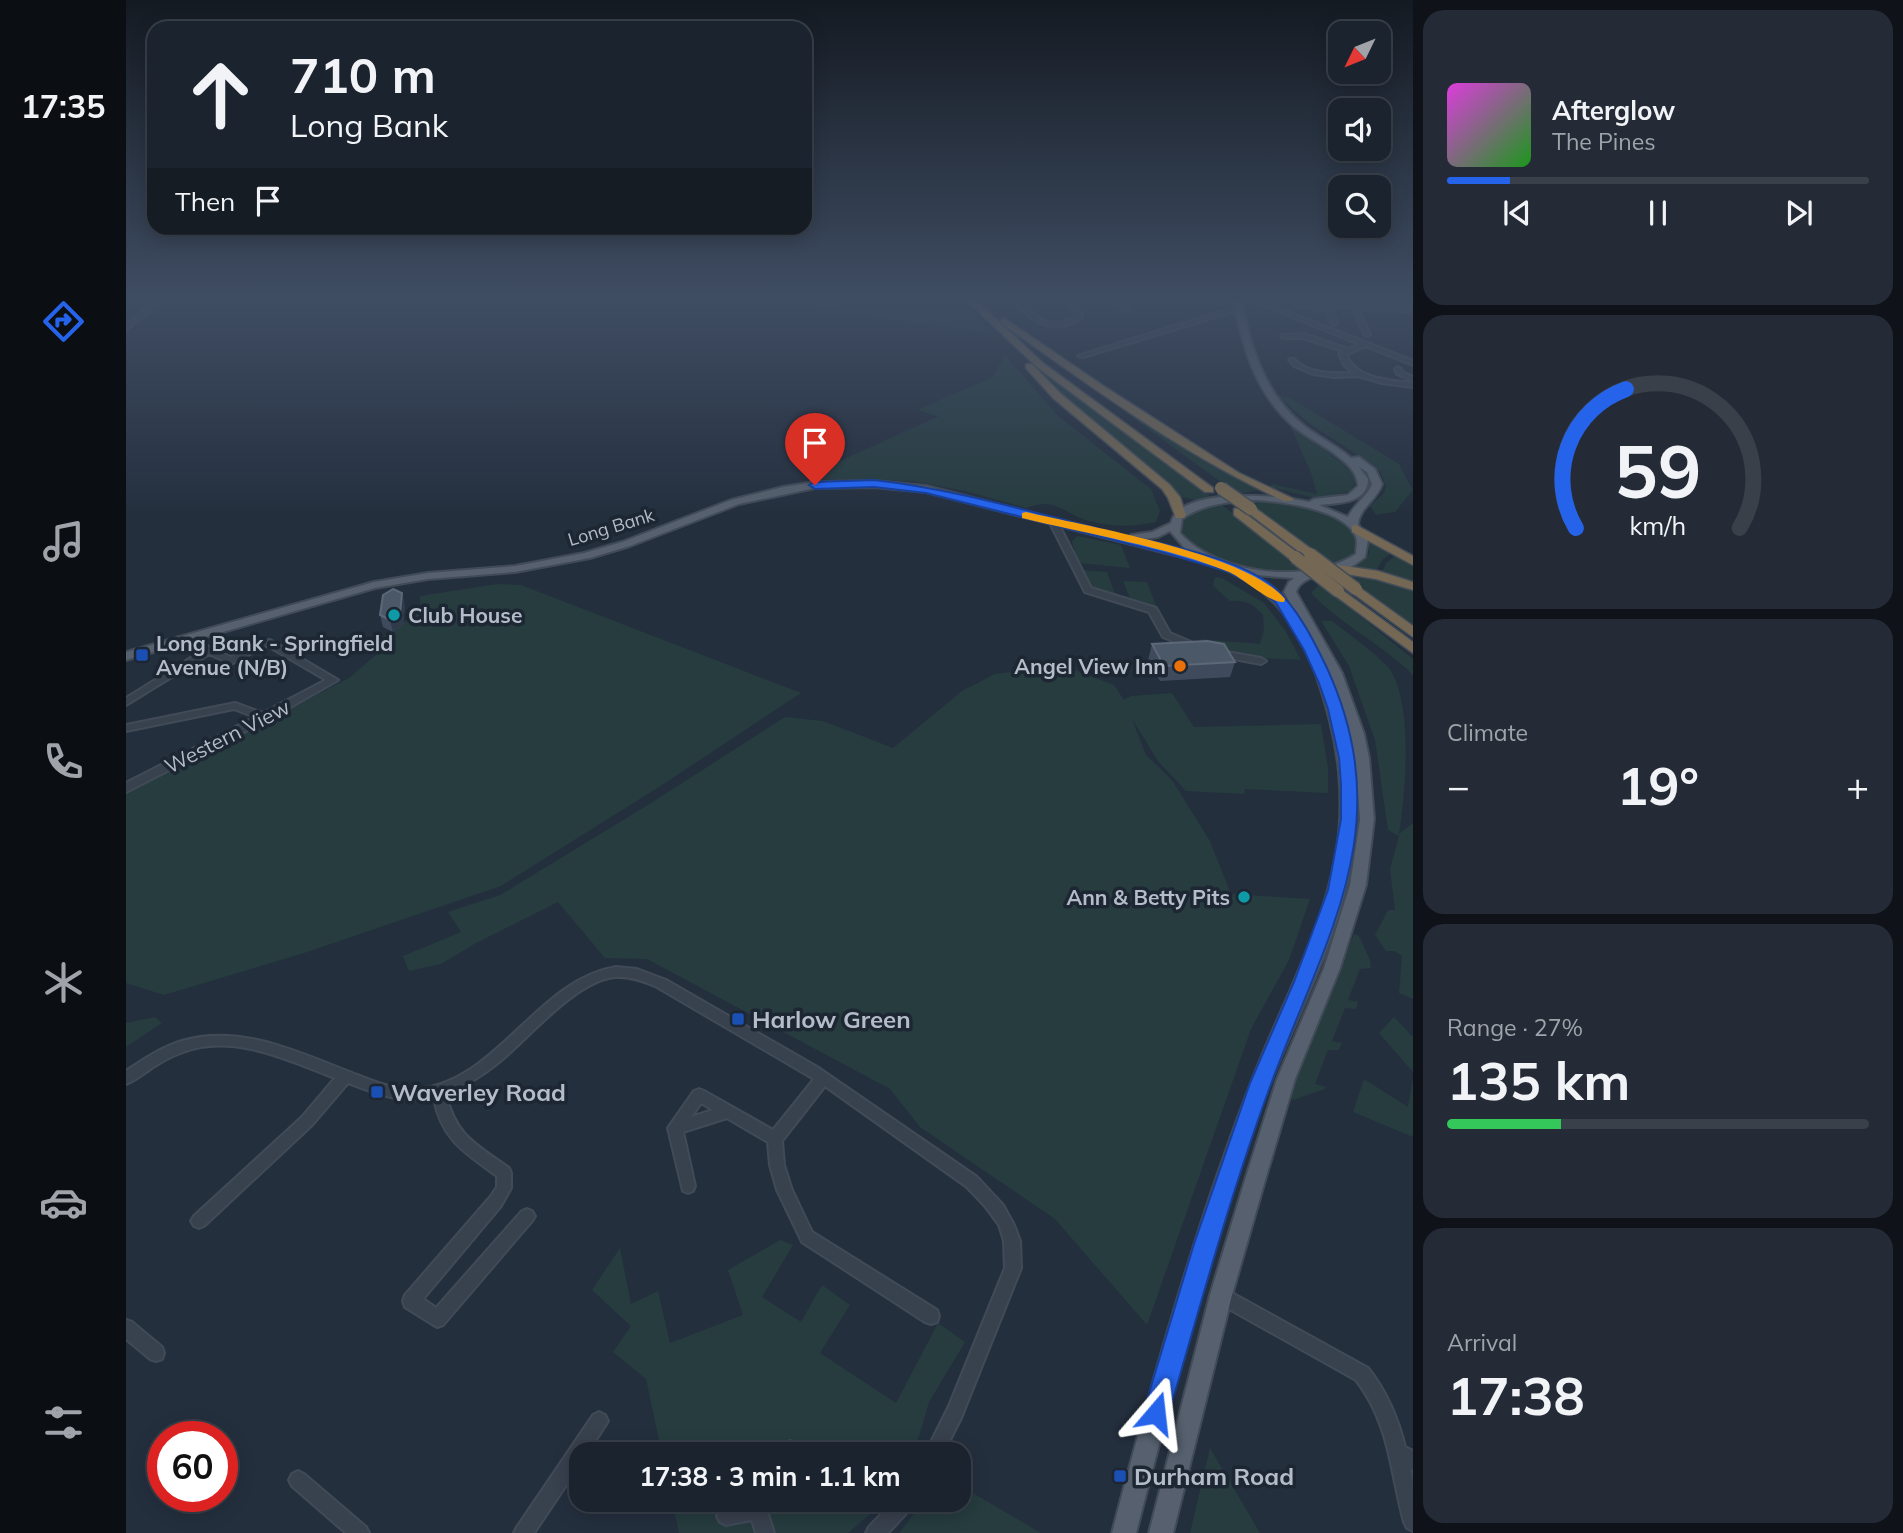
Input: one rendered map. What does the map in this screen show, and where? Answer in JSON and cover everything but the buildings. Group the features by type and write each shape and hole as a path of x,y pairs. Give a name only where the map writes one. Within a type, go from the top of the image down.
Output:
{"highway":[{"path":"1034,372 1057,396 1171,492 1177,520"},
{"path":"1049,372 1244,511 1310,554 1413,633"},
{"path":"1074,372 1235,475 1288,499"},
{"path":"1244,511 1295,557 1413,649"},
{"path":"1354,527 1413,561"},
{"path":"1338,569 1368,573 1413,586"}],"main road":[{"path":"1257,372 1275,401 1296,424 1351,463 1363,479 1361,490 1351,498 1302,502"},
{"path":"1275,401 1360,462 1374,476 1377,489 1354,511 1354,527"},
{"name":"Long Bank","path":"126,656 374,585 428,576 515,569 586,556 626,544 735,502 815,485 874,484 926,489 1209,561"},
{"path":"1256,497 1288,499 1327,510 1354,527 1363,542 1362,551 1356,559 1338,569 1272,574 1234,569 1209,561 1186,548 1179,540 1177,520 1199,505 1256,497"},
{"name":"Long Bank","path":"1106,535 1154,536 1177,520"},
{"path":"1124,1533 1148,1437 1214,1219 1260,1083 1303,982 1337,890 1350,819 1346,758 1335,709 1316,659 1281,601 1266,588 1234,569"},
{"path":"1161,1533 1221,1295 1286,1079 1332,968 1355,901 1367,819 1362,758 1342,687 1327,654 1290,592 1293,584 1311,573"}],"street":[{"path":"1314,372 1345,376 1360,374"},
{"path":"1357,372 1375,380 1413,385"},
{"path":"1054,523 1088,590 1153,610 1166,635 1209,651 1261,661"},
{"path":"192,636 198,645 208,650"},
{"name":"Western View","path":"126,788 333,680 271,643 261,644 231,660 208,650"},
{"path":"126,702 208,650"},
{"path":"126,728 235,706 265,717"},
{"path":"126,1078 171,1049 189,1043 229,1039 256,1043 389,1092 415,1095 439,1091 472,1075 562,997 585,982 622,972 660,983 823,1078 972,1182 994,1203 1009,1225 1015,1248 1013,1268 955,1412 940,1442"},
{"path":"199,1220 307,1121 345,1076"},
{"path":"823,1078 775,1139 779,1174 807,1237 931,1316"},
{"path":"439,1091 443,1117 455,1136 504,1173 504,1188 496,1201 411,1300 438,1319 527,1216"},
{"path":"688,1186 675,1128 699,1095 775,1139"},
{"path":"675,1128 728,1112"},
{"path":"1221,1295 1362,1374 1374,1387 1406,1458 1413,1522"},
{"path":"126,1328 156,1353"},
{"path":"523,1533 599,1422"},
{"path":"298,1480 360,1533"},
{"path":"726,1516 739,1512"},
{"path":"762,1512 765,1533"},
{"path":"875,1533 895,1512"}],"green space":[{"path":"996,372 1019,372 1058,416 1151,489 1160,511 1156,522 1106,524 1080,518 1053,505 1026,508 965,491 913,481 815,479 807,476 939,416 917,410 993,377"},
{"path":"1039,372 1046,372 1211,497 1195,500 1182,497 1066,401"},
{"path":"1070,372 1258,490 1238,494"},
{"path":"1277,395 1292,399 1399,464 1413,490 1395,512 1376,515 1370,506 1384,493 1386,487 1381,473 1373,465 1310,424"},
{"path":"1289,423 1341,462 1354,476 1356,481 1350,491 1319,499 1270,487 1272,484 1317,494 1311,473"},
{"path":"1269,499 1310,508 1339,520 1350,528 1356,538 1356,551 1342,562 1329,562 1248,501"},
{"path":"1221,504 1302,569 1246,568 1219,561 1195,547 1182,531 1183,519 1204,507"},
{"path":"1077,536 1121,545 1130,568 1078,563 1072,541"},
{"path":"1369,540 1392,553 1383,559 1376,571 1355,567 1369,554"},
{"path":"1396,555 1413,565 1413,582 1382,572 1386,563"},
{"path":"1082,570 1107,572 1116,597 1092,590"},
{"path":"1215,577 1222,578 1264,603 1285,630 1301,660 1232,654 1219,651 1201,639 1260,644 1264,630 1263,615 1248,603 1230,601 1213,586"},
{"path":"1349,577 1382,580 1413,591 1413,627"},
{"path":"1123,581 1147,582 1157,608 1131,601"},
{"path":"497,584 521,585 801,693 659,787 501,886 304,953 164,995 126,983 126,793 349,678 376,655 365,649 420,613 420,596"},
{"path":"1320,584 1413,659 1413,675 1335,615 1311,593"},
{"path":"1321,621 1332,621 1390,669 1402,704 1406,748 1399,834 1413,823 1413,999 1399,993 1402,956 1394,951 1386,951 1375,935 1388,910 1395,910 1390,869 1399,836 1388,830 1375,740 1349,666"},
{"path":"1064,666 1114,685 1124,700 1131,696 1172,693 1194,727 1321,724 1328,768 1328,793 1245,789 1244,794 1186,791 1158,761 1132,719 1146,755 1172,780 1210,841 1231,894 1310,899 1289,960 1251,1029 1147,1325 1055,1219 920,1127 890,1089 647,959 605,958 558,902 476,943 441,964 409,971 403,956 461,932 448,912 500,895 785,717 823,721 893,748 962,691 995,674"},
{"path":"1354,934 1359,936 1371,968 1360,969 1348,1000 1358,1002 1356,1009 1345,1008 1332,1041 1342,1043 1339,1050 1328,1050 1315,1084 1326,1087 1325,1089 1293,1100 1289,1097"},
{"path":"155,1017 162,1023 126,1047 126,1023"},
{"path":"1394,1017 1413,1037 1413,1072 1379,1033"},
{"path":"1413,1077 1413,1137 1353,1112 1364,1079 1408,1107"},
{"path":"780,1240 793,1245 762,1297 801,1322 822,1285 850,1305 820,1353 896,1403 938,1323 965,1342 929,1402 917,1442 659,1442 646,1379 613,1352 631,1326 592,1290 620,1248 631,1304 658,1291 670,1343 743,1315 728,1270"},
{"path":"1210,1448 1260,1533 1190,1533"},
{"path":"971,1492 1041,1533 899,1533 916,1512 971,1512"},
{"path":"675,1512 872,1512 848,1533 679,1533"}],"slow traffic":[{"path":"1026,515 1234,569 1258,582 1279,599"}],"place":[{"name":"Club House","path":"394,615"},
{"name":"Long Bank - Springfield Avenue (N/B)","path":"142,655"},
{"name":"Angel View Inn","path":"1180,666"},
{"name":"Ann & Betty Pits","path":"1244,897"},
{"name":"Harlow Green","path":"738,1019"},
{"name":"Waverley Road","path":"377,1092"},
{"name":"Durham Road","path":"1120,1476"}],"route":[{"path":"815,485 874,484 926,489 1234,569 1252,578 1281,601 1311,650 1326,683 1335,709 1349,785 1350,819 1337,890 1312,961 1260,1083 1206,1244 1156,1413"}]}
